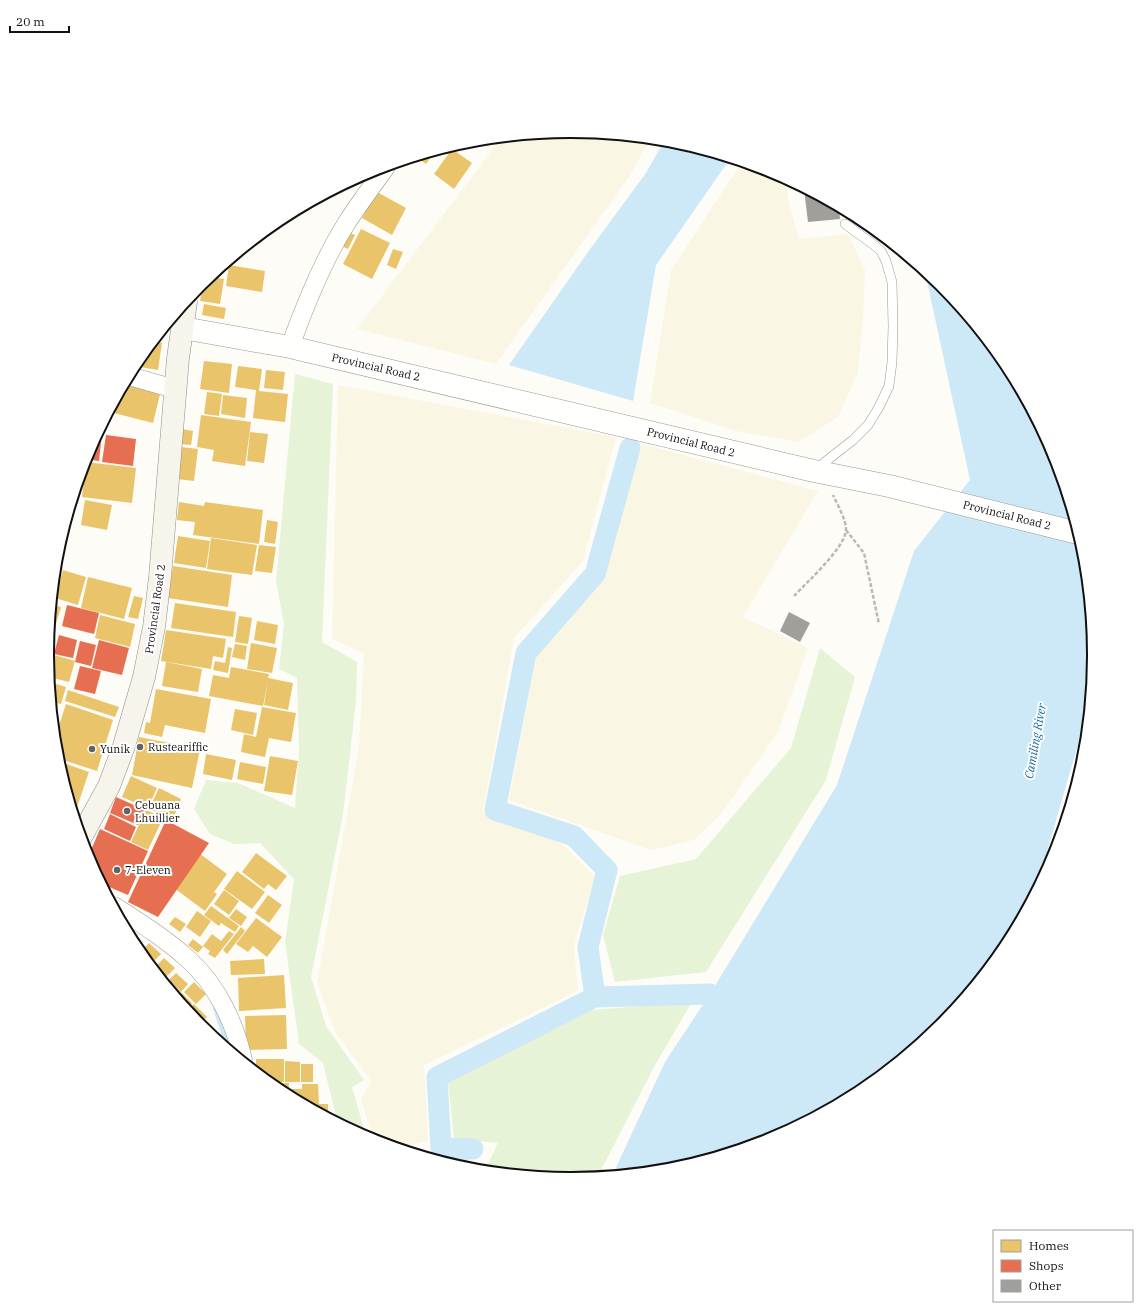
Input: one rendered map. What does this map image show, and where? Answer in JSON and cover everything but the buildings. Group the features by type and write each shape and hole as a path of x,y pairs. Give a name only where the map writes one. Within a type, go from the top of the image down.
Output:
{"main road":[{"path":"183,328 185,311"},
{"name":"Provincial Road 2","path":"85,831 97,809 113,774 130,726 144,677 154,627 160,577 175,389 183,328"}],"street":[{"path":"290,346 305,305 345,226 380,175"},
{"name":"Provincial Road 2","path":"183,328 290,346 818,472 889,486 1072,531"},
{"path":"135,378 175,389"},
{"path":"122,912 172,946 203,974 234,1028 241,1052"}],"lane":[{"path":"818,472 868,425 889,386 892,362 892,282 886,260 881,251 845,224"}],"path":[{"path":"818,472 842,513 846,530 864,554 879,624"},
{"path":"794,596 838,549 844,539 846,530"}],"shaded area":[{"path":"570,138 647,144 631,174 496,364 357,329 496,144"},
{"path":"739,167 786,186 789,203 799,239 848,234 865,270 863,319 858,373 838,417 799,442 736,431 650,403 671,270"},
{"path":"338,385 616,437 583,561 514,638 483,812 562,844 595,877 574,946 578,991 424,1065 428,1141 409,1146 371,1131 361,1099 371,1081 335,1032 317,983 359,747 364,653 332,639"},
{"path":"642,444 818,491 743,617 808,648 778,732 721,814 694,840 651,850 509,800 536,656 600,584"}],"green space":[{"path":"295,374 333,384 322,642 357,662 356,701 343,814 311,977 326,1026 364,1080 352,1087 364,1128 335,1114 323,1063 299,1044 285,942 294,879 260,843 234,844 210,834 194,809 206,780 238,783 295,808 299,749 297,678 279,669 284,624 276,581"},
{"path":"820,648 855,677 826,780 706,972 615,982 603,935 620,876 696,859 791,748"},
{"path":"692,1002 655,1065 601,1170 570,1172 488,1165 498,1143 454,1139 448,1081 592,1010"}],"water":[{"path":"661,146 727,163 656,265 633,401 509,365 588,252 646,173"},
{"name":"Camiling River","path":"927,282 959,314 1000,368 1018,397 1048,457 1060,489 1077,554 1083,588 1086,621 1086,689 1083,722 1081,734 1044,861 1034,883 1000,942 959,996 936,1020 885,1065 829,1102 799,1118 737,1144 671,1162 615,1169 665,1062 710,994 837,785 914,551 970,480"},
{"path":"473,1149 467,1161 443,1156"}],"waterway":[{"path":"630,448 595,574 526,653 495,810 574,836 607,870 588,947 595,997 710,994"},
{"path":"473,1149 441,1148 437,1077 595,997"},
{"path":"216,1008 225,1039"}],"place":[{"name":"Rusteariffic","path":"140,747"},
{"name":"Yunik","path":"92,749"},
{"name":"Cebuana Lhuillier","path":"127,811"},
{"name":"7-Eleven","path":"117,870"}]}
